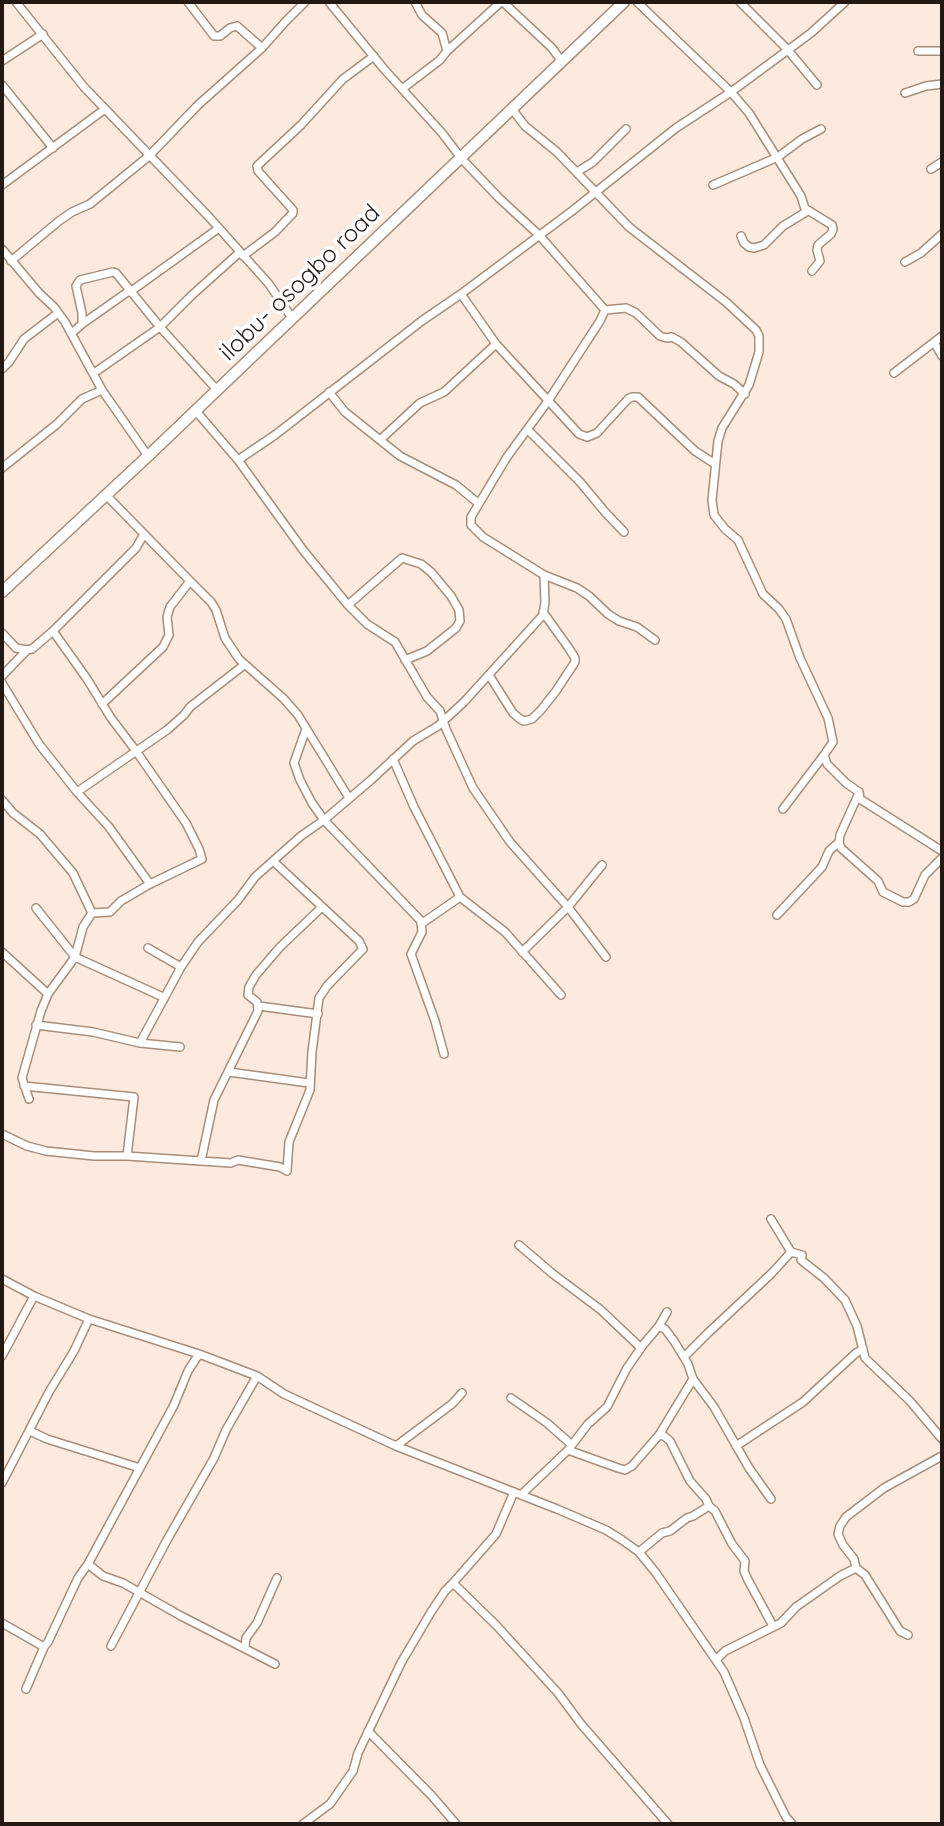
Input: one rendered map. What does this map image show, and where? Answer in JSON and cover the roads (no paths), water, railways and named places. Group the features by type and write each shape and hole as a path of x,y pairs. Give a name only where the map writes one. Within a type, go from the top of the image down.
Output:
{"main road":[{"name":"ilobu- osogbo road","path":"2,592 624,2"}],"street":[{"path":"16,2 67,67 269,284 292,318"},
{"path":"188,2 214,36 237,26 262,48"},
{"path":"7,260 72,212 90,204 149,156 198,105 262,48 305,2"},
{"path":"329,2 461,158 539,235 605,310"},
{"path":"402,89 440,60 502,2 552,48 562,62"},
{"path":"637,2 731,92 778,157 806,209 832,225 831,234 818,245 820,261 812,271"},
{"path":"740,2 787,49 817,85"},
{"path":"238,460 595,193 676,128 819,27 845,2"},
{"path":"414,3 442,33 447,51"},
{"path":"2,61 43,34"},
{"path":"918,51 942,51"},
{"path":"94,373 160,327 191,296 242,254 275,232 293,213 257,166 301,125 343,79 374,56"},
{"path":"905,93 942,84"},
{"path":"2,85 53,148"},
{"path":"2,185 105,109"},
{"path":"512,109 525,126 557,152 629,227 726,302 759,336 759,352 745,394 722,428 716,452 712,500 714,515 738,540 763,594 786,619 828,718 833,742 783,809"},
{"path":"577,172 593,162 626,129"},
{"path":"713,185 778,157 821,129"},
{"path":"931,169 942,162"},
{"path":"741,236 749,247 764,245 806,209"},
{"path":"72,333 219,228"},
{"path":"905,262 921,253 942,234"},
{"path":"2,249 7,260 58,313 102,390 148,456"},
{"path":"82,324 76,286 80,280 116,273 217,390"},
{"path":"461,294 496,344 579,434 587,437 597,433 628,399 638,397 695,451 715,464"},
{"path":"605,310 626,308 636,313 660,336 681,342 719,376 745,394"},
{"path":"605,310 548,401 507,457 478,503 470,522 493,544 544,575 577,588 608,614 637,627 655,640"},
{"path":"2,369 24,339 58,313"},
{"path":"894,373 942,336"},
{"path":"934,342 942,356"},
{"path":"380,440 420,403 444,392 496,344"},
{"path":"2,468 86,396 102,390"},
{"path":"329,392 345,412 400,456 456,485 478,503"},
{"path":"195,410 238,460 303,550 348,605 367,624 395,642 427,697 440,711 473,788 495,821 606,957"},
{"path":"528,430 624,532"},
{"path":"106,495 211,602 225,638 244,665 298,715 349,798"},
{"path":"2,633 16,648 32,649 124,561 144,534"},
{"path":"348,605 402,558 421,564 431,572 451,596 459,610 460,621 456,628 427,651 405,660"},
{"path":"140,1043 163,997 198,942 255,877 413,741 438,726 538,622 545,602 544,575"},
{"path":"102,704 163,647 169,635 168,611 190,581"},
{"path":"489,675 520,719 532,719 541,710 575,662 556,627 543,612"},
{"path":"53,631 186,823 202,859 150,884 121,901 110,912 92,913"},
{"path":"2,676 27,650"},
{"path":"77,792 167,730 190,707 244,665"},
{"path":"2,683 39,744 109,827 150,884"},
{"path":"306,729 296,755 296,770 312,803 324,820 421,921 422,932 411,954 444,1054"},
{"path":"824,755 827,764 859,792 860,799 942,851"},
{"path":"393,759 460,897 505,932 561,995"},
{"path":"859,792 839,842 841,848 878,881 883,892 909,902 914,899 925,875 942,858"},
{"path":"2,800 40,834 73,873 92,913"},
{"path":"777,915 822,867 829,851 839,842"},
{"path":"2,1134 46,1151 231,1163 238,1160 287,1171 289,1142 310,1090 319,998 363,949 359,941 273,861"},
{"path":"522,952 568,907 602,865"},
{"path":"421,924 460,897"},
{"path":"201,1161 214,1100 256,1018 259,1006 247,992 256,975 280,947 322,907"},
{"path":"36,908 75,957 163,997"},
{"path":"29,1099 22,1078 36,1025 48,994 75,957 83,927 92,913"},
{"path":"148,948 181,967"},
{"path":"2,952 48,994"},
{"path":"259,1006 318,1014"},
{"path":"36,1025 180,1047"},
{"path":"229,1072 309,1083"},
{"path":"24,1086 134,1097 127,1156"},
{"path":"771,1219 791,1252 802,1255 801,1260 845,1300 857,1326 865,1358 910,1401 942,1439"},
{"path":"519,1245 601,1310 641,1348"},
{"path":"684,1357 791,1252"},
{"path":"2,1279 89,1319 257,1376 284,1394 396,1446 606,1530 639,1552 724,1672 783,1819 792,1824"},
{"path":"2,1356 34,1296"},
{"path":"303,1824 330,1804 353,1771 358,1753 401,1663 445,1591 496,1534 518,1493 570,1447 588,1424 607,1407 641,1348 667,1312"},
{"path":"2,1483 89,1319"},
{"path":"659,1326 665,1329 684,1357 693,1379 771,1499"},
{"path":"736,1446 803,1402 863,1349"},
{"path":"26,1689 78,1578 199,1354"},
{"path":"111,1646 257,1376"},
{"path":"511,1398 547,1423 570,1447 625,1470 659,1435 693,1379"},
{"path":"396,1446 462,1393"},
{"path":"30,1431 140,1468"},
{"path":"659,1435 670,1441 690,1481 723,1524 732,1544 745,1561 744,1571 773,1626"},
{"path":"908,1635 900,1631 865,1575 856,1568 854,1559 838,1534 846,1517 884,1488 942,1456"},
{"path":"639,1552 662,1533 709,1506"},
{"path":"88,1564 103,1576 123,1583 275,1664"},
{"path":"716,1660 725,1651 781,1623 796,1607 856,1568"},
{"path":"245,1647 246,1638 257,1623 277,1578"},
{"path":"453,1583 558,1693 668,1824"},
{"path":"2,1623 44,1647"},
{"path":"368,1731 456,1824"},
{"path":"654,1824 661,1817"}]}
